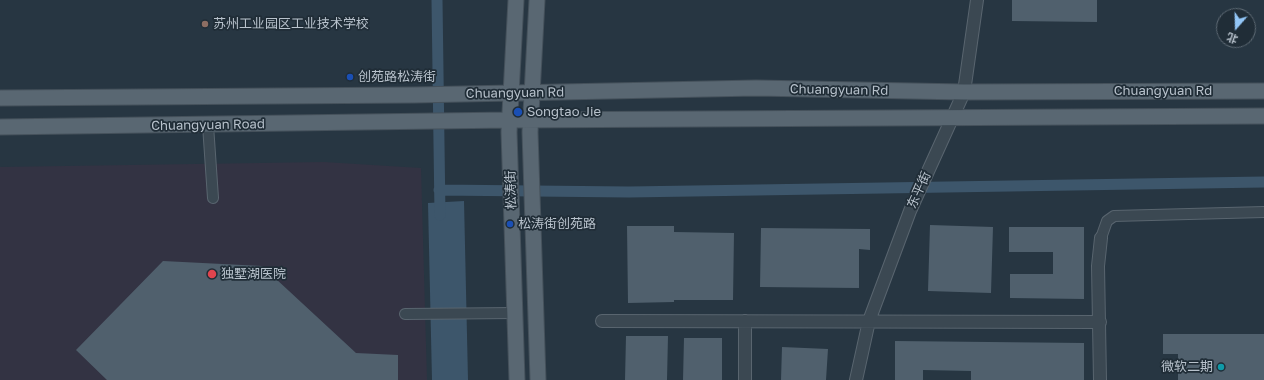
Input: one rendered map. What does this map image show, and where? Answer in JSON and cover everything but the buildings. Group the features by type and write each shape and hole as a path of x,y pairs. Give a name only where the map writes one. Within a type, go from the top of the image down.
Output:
{"main road":[{"name":"松涛街","path":"516,0 511,92 510,167 517,380"},
{"name":"松涛街","path":"537,0 532,92 531,167 538,380"},
{"name":"Chuangyuan Rd","path":"0,98 414,95 756,88 964,92 1264,91"},
{"name":"Chuangyuan Rd","path":"415,122 510,120 1264,116"},
{"name":"Chuangyuan Road","path":"0,127 415,122"}],"street":[{"name":"东平街","path":"856,380 869,321 910,210 964,92 978,0"},
{"path":"208,125 213,198"},
{"path":"1100,380 1098,266 1101,238 1107,221 1114,216 1264,212"},
{"path":"404,314 515,313"},
{"path":"602,321 1100,322"},
{"path":"745,321 745,380"}],"shaded area":[{"name":"独墅湖医院","path":"324,162 421,168 427,380 0,380 0,167"},
{"path":"464,201 468,380 432,380 428,203"}],"waterway":[{"path":"437,0 440,215"},
{"path":"439,190 629,192 1264,182"}],"place":[{"name":"苏州工业园区工业技术学校","path":"205,24"},
{"name":"创苑路松涛街","path":"350,77"},
{"name":"Songtao Jie","path":"518,112"},
{"name":"松涛街创苑路","path":"510,224"},
{"name":"独墅湖医院","path":"212,274"},
{"name":"微软二期","path":"1221,367"}]}
